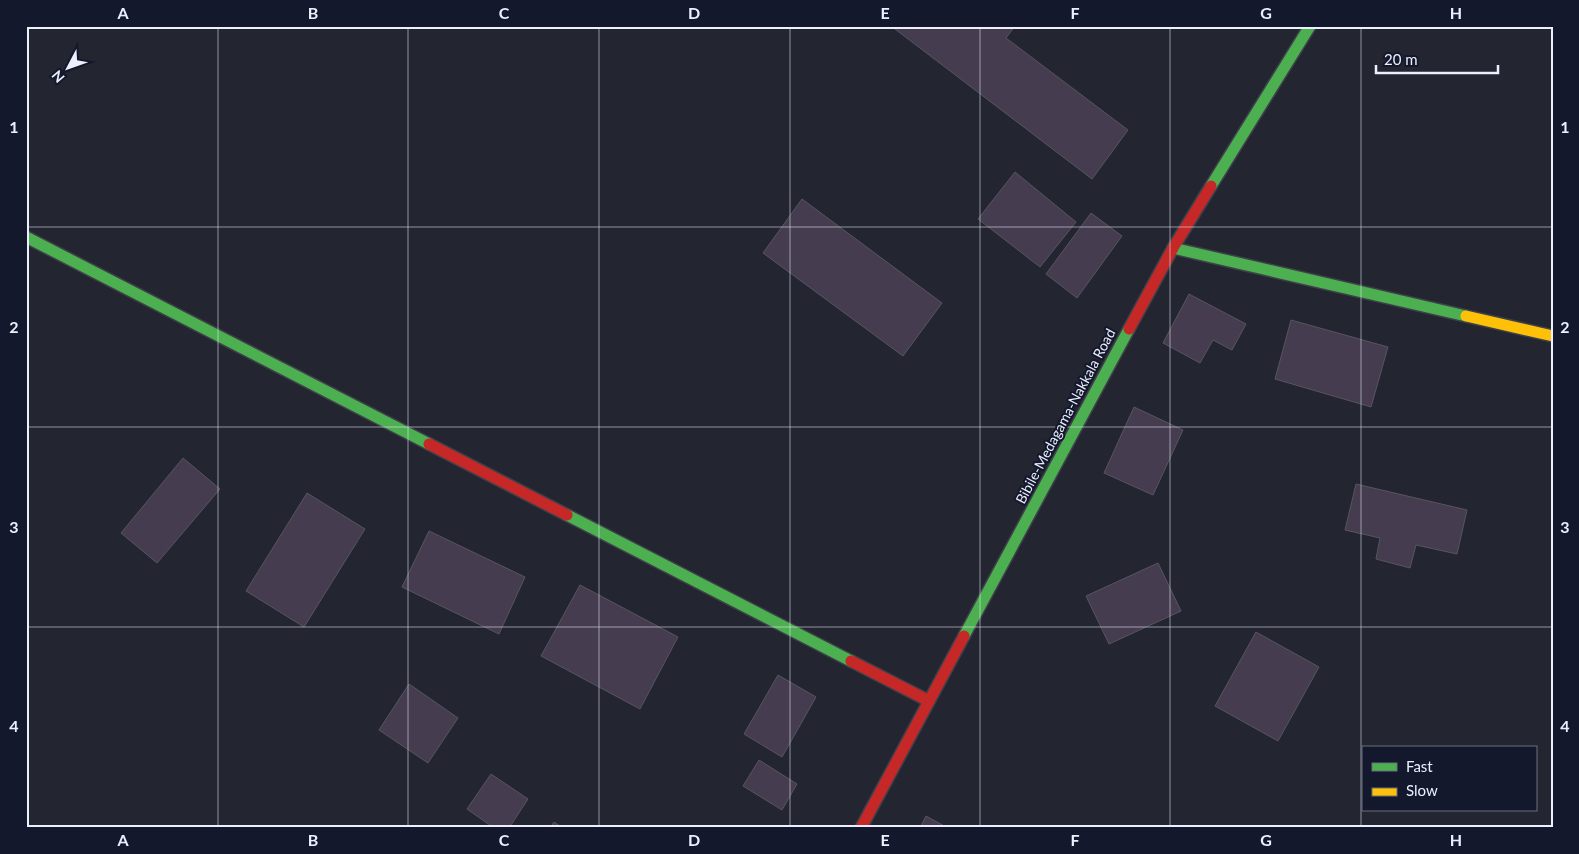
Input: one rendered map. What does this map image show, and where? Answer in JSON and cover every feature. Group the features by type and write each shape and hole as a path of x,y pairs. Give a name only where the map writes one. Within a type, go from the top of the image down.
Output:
{"street":[{"name":"Bibile-Medagama-Nakkala Road","path":"861,828 1172,248 1310,26"},
{"path":"26,237 929,701"},
{"path":"1172,248 1553,336"}],"building":[{"path":"891,26 1015,26 1006,38 1128,130 1092,179"},
{"path":"1015,172 1076,222 1040,267 978,219"},
{"path":"802,199 942,303 903,356 763,253"},
{"path":"1091,213 1122,236 1077,298 1046,274"},
{"path":"1189,294 1246,324 1232,350 1213,340 1200,363 1163,343"},
{"path":"1291,320 1388,347 1371,407 1275,379"},
{"path":"1134,407 1183,430 1153,495 1104,473"},
{"path":"183,458 220,489 157,563 121,533"},
{"path":"1356,484 1467,510 1457,554 1416,545 1410,568 1376,559 1380,538 1345,530"},
{"path":"307,493 365,529 304,627 246,591"},
{"path":"429,531 525,577 499,634 402,587"},
{"path":"1158,563 1181,611 1109,644 1086,596"},
{"path":"580,585 678,637 640,709 541,656"},
{"path":"1256,632 1319,667 1278,741 1215,706"},
{"path":"778,675 816,697 782,757 744,734"},
{"path":"409,684 458,718 428,763 379,730"},
{"path":"759,760 797,784 782,810 743,786"},
{"path":"491,774 528,799 509,828 494,828 467,809"},
{"path":"926,816 948,828 920,828"},
{"path":"554,822 563,828 550,828"}],"traffic: fast":[{"path":"1211,186 1310,26"},
{"path":"26,237 429,444"},
{"path":"1173,248 1466,316"},
{"path":"964,636 1129,329"},
{"path":"567,515 851,661"}],"traffic: slow":[{"path":"1466,316 1553,336"}],"traffic: jam":[{"path":"1129,329 1173,248 1211,186"},
{"path":"429,444 567,515"},
{"path":"861,828 964,636"},
{"path":"851,661 929,701"}]}
